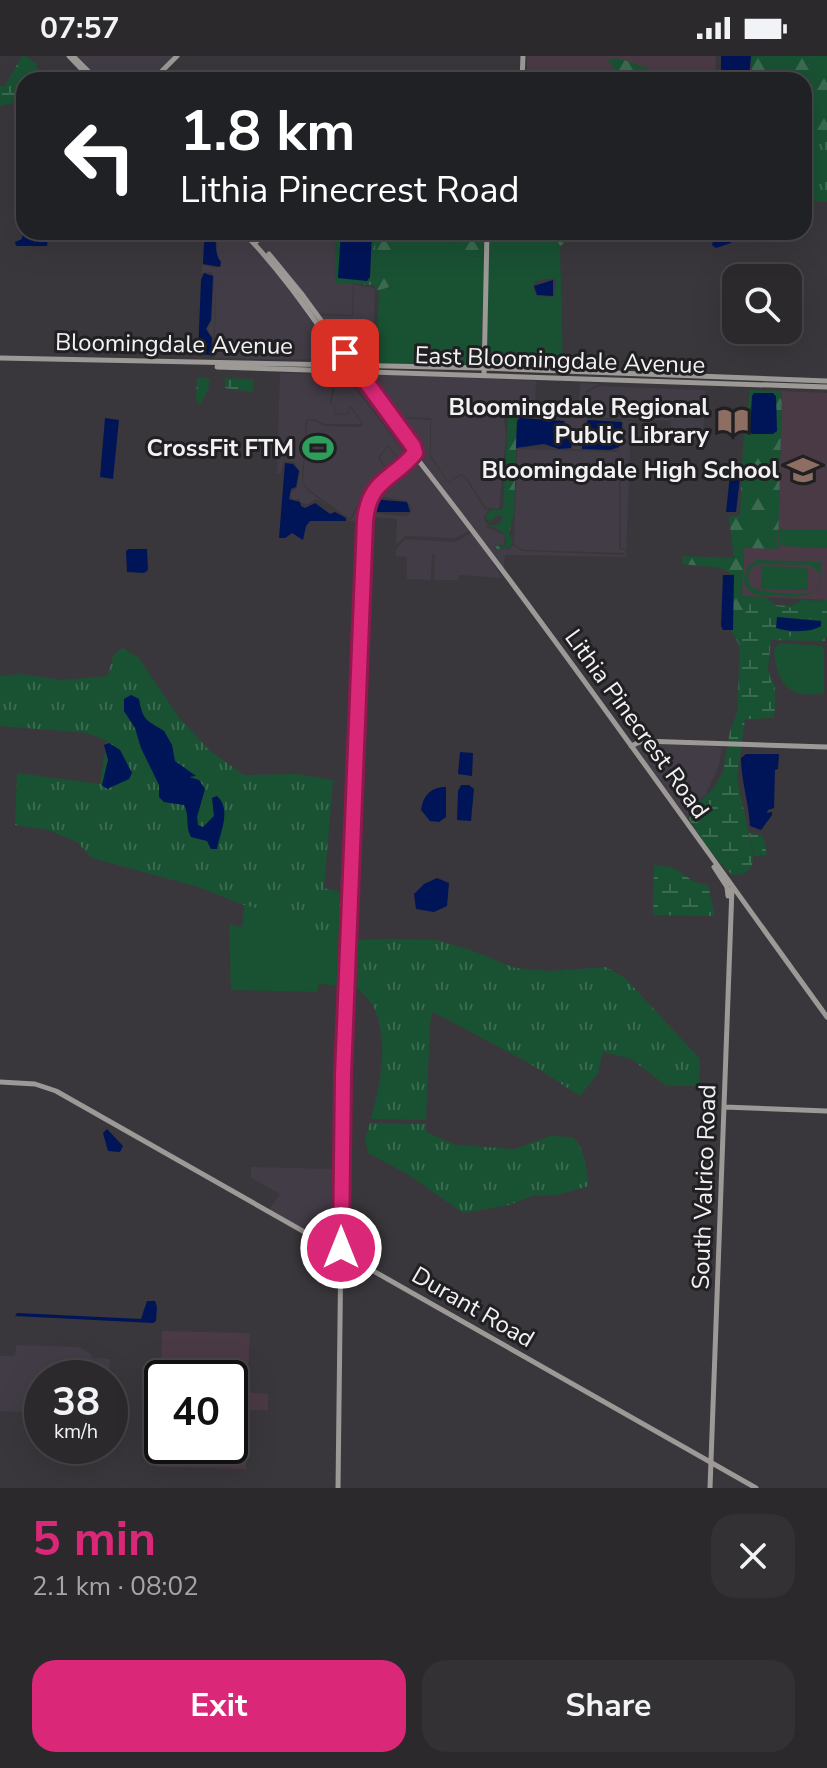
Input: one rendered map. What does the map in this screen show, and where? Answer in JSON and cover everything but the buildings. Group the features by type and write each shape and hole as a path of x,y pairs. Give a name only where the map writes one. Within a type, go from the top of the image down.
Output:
{"street":[{"path":"71,56 86,72"},
{"path":"161,72 177,56"},
{"name":"Lithia Pinecrest Road","path":"253,240 370,388 415,453"},
{"name":"Lithia Pinecrest Road","path":"254,240 288,275 410,449 474,530 730,888 827,1017"},
{"path":"484,376 487,240"},
{"path":"327,364 333,361 337,350"},
{"name":"Bloomingdale Avenue","path":"0,358 327,364 352,368 484,368"},
{"name":"East Bloomingdale Avenue","path":"197,364 231,368 352,368 377,372 484,376 827,384"},
{"name":"East Bloomingdale Avenue","path":"484,368 812,384"},
{"path":"370,388 369,380 377,372"},
{"path":"338,1488 343,1075 365,521 373,490 415,453"},
{"path":"631,746 642,741 827,747"},
{"name":"South Valrico Road","path":"710,1488 730,888"},
{"name":"Durant Road","path":"0,1082 35,1084 56,1091 756,1488"},
{"path":"724,1107 827,1111"}],"shaded area":[{"path":"75,56 174,56 158,72 91,72"},
{"path":"527,56 716,56 715,72 527,72"},
{"path":"721,56 751,56 749,72 721,72"},
{"path":"48,240 47,246 16,246 15,242"},
{"path":"206,240 216,240 220,267 203,264"},
{"path":"218,240 335,240 335,282 353,284 352,315 305,313 334,352 332,360 214,358"},
{"path":"340,240 372,240 370,277 367,281 338,278"},
{"path":"713,240 733,240 716,248 712,245"},
{"path":"202,265 217,268 213,347 213,337 207,329 212,320 214,276 211,272 202,273"},
{"path":"204,273 213,276 211,320 206,329 212,338 211,355 198,354 201,280"},
{"path":"553,280 553,296 537,295 534,286"},
{"path":"354,285 375,288 372,362 352,361 319,315 353,316"},
{"path":"280,373 351,375 413,453 376,484 367,500 363,522 359,523 347,519 351,520 368,488 388,470 380,458 388,446 398,460 407,453 349,378 334,376 330,404 334,407 334,414 348,415 350,407 362,424 324,424 315,419 306,420 302,482 307,490 329,506 316,499 308,504 301,503 299,499 293,500 290,494 297,488 300,471 294,462 284,461 281,473 277,473"},
{"path":"376,374 536,381 535,414 579,415 580,383 671,387 599,384 586,391 587,419 582,426 581,450 572,449 574,438 565,420 518,417 511,400 503,405 502,402 506,436 499,509 486,508 467,478 461,474 448,482 431,456 431,418 401,417 397,420 370,385"},
{"path":"334,378 348,379 405,453 399,459 388,445 378,458 387,470 367,487 350,519 308,489 303,482 307,421 324,426 359,427 363,424 350,405 347,414 335,413 335,406 331,404"},
{"path":"599,386 705,390 703,440 671,440 671,421 586,417 587,393"},
{"name":"Bloomingdale High School","path":"782,391 827,393 827,600 742,596 744,548 778,548"},
{"path":"754,393 773,393 776,396 777,431 773,434 750,432"},
{"path":"105,418 119,420 113,479 100,477"},
{"path":"402,418 430,420 430,457 448,483 461,475 466,479 485,509 489,510 484,516 488,524 486,527 505,535 504,545 495,545 494,549 509,549 513,545 523,551 624,555 625,549 621,548 620,452 616,450 623,442 624,424 621,420 631,421 626,557 505,555 504,569 417,453 398,421"},
{"path":"520,418 564,421 567,432 573,438 571,448 559,449 544,444 516,448 517,421"},
{"path":"588,420 622,422 619,447 610,450 582,449 583,431"},
{"path":"517,449 619,452 619,549 624,553 523,550 514,544"},
{"path":"415,456 472,529 455,538 405,536 396,545 397,519 372,517 366,521 375,491","holes":["378,496 407,501 412,508 407,516 373,513 374,498"]},
{"path":"285,463 293,464 299,471 296,487 291,489 289,499 300,502 305,508 315,503 330,514 335,512 346,518 346,521 310,521 303,540 292,533 279,538"},
{"path":"730,475 740,478 736,512 726,512"},
{"path":"378,497 407,502 410,512 374,512 373,506"},
{"path":"474,532 502,578 459,575 458,580 434,580 435,555 432,554 431,580 407,579 407,557 396,556 396,549 406,539 455,542"},
{"path":"147,549 148,570 144,573 127,572 126,551"},
{"path":"723,575 734,575 733,630 723,630 721,626"},
{"path":"777,617 821,621 821,626 805,631 776,628"},
{"path":"131,695 139,699 147,720 164,731 172,745 175,761 196,776 189,777 199,780 205,789 197,817 198,825 203,827 214,816 212,798 217,796 221,802 224,821 217,849 211,849 207,841 191,837 184,805 164,802 159,797 159,785 135,728 124,711 124,699"},
{"path":"109,743 120,750 132,773 129,779 107,789 102,785 108,760 104,745"},
{"path":"642,743 722,747 719,765 706,794 691,807 688,818 685,819 633,747"},
{"path":"460,752 473,753 472,776 458,774"},
{"path":"746,754 779,754 778,769 775,770 774,808 768,810 767,813 772,812 772,815 761,830 750,826 741,767 741,758"},
{"path":"461,785 474,789 471,821 457,820"},
{"path":"446,787 446,817 439,822 430,821 421,810 424,800 432,790"},
{"path":"437,878 449,883 447,906 434,912 416,909 414,894 424,884"},
{"path":"107,1129 123,1146 120,1152 108,1151 103,1133"},
{"path":"251,1167 340,1169 339,1250 269,1210 280,1194 251,1178"},
{"path":"147,1301 155,1301 157,1307 156,1321 153,1323 15,1316 17,1313 141,1319"},
{"path":"162,1331 250,1333 248,1373 248,1360 161,1360"},
{"path":"16,1345 79,1347 93,1358 110,1359 24,1360 24,1412 0,1411 0,1356 15,1356"},
{"path":"248,1392 268,1394 268,1410 248,1410"},
{"path":"158,1464 246,1464 246,1469 158,1467"}],"green space":[{"path":"22,56 36,64 39,72 16,72 16,101 0,106 0,86 5,86"},
{"path":"752,56 827,56 827,136 812,129 812,72 751,72"},
{"path":"618,58 659,72 615,72 608,60"},
{"path":"812,129 827,136 827,202 812,201"},
{"path":"335,240 376,240 374,285 335,283"},
{"path":"376,240 416,240 401,258 396,285 377,291 374,285"},
{"path":"440,240 484,240 484,257 469,256 448,241"},
{"path":"443,240 469,256 484,257 481,368 376,364 379,291 396,285 402,255 411,242"},
{"path":"555,240 560,247 563,367 486,365 488,241","holes":["553,278 556,282 554,297 536,296 533,285 537,281"]},
{"path":"197,377 210,379 200,405 196,400"},
{"path":"225,378 253,379 253,392 225,388"},
{"path":"750,390 782,391 778,549 744,548 742,596 765,597 775,605 792,606 802,600 827,601 825,641 770,640 766,666 775,686 774,718 737,718 740,646 731,631 733,575 721,568 682,564 683,556 734,558 729,517 740,515 743,445"},
{"path":"510,402 517,416 514,513 509,534 513,541 509,548 497,549 495,546 505,546 506,535 488,526 500,524 503,516 489,522 485,516 491,510 503,508 508,418 502,411"},
{"path":"780,529 827,530 827,548 779,546"},
{"path":"757,560 822,562 821,579 820,573 810,565 760,564 752,567 748,575 750,586 782,593 813,592 803,596 761,596 750,591 744,582 752,563"},
{"path":"762,566 808,568 807,590 761,589"},
{"path":"827,600 827,636 771,638 768,671 775,710 765,718 745,719 737,779 753,854 752,866 744,874 732,875 706,847 689,819 692,808 713,789 723,772 730,731 739,708 740,624 750,603 793,608 803,603","holes":["777,617 814,619 815,630 789,631"]},
{"path":"780,643 821,646 824,650 824,693 801,694 786,686 775,661 774,649"},
{"path":"122,648 138,657 178,716 210,751 244,775 296,774 333,780 324,888 348,894 347,936 303,935 244,905 198,887 92,858 77,842 48,830 15,825 17,773 100,784 107,741 87,733 0,726 0,676 20,674 62,680 108,676 113,656"},
{"path":"749,833 763,836 767,855 754,856"},
{"path":"654,865 672,867 695,882 708,885 715,916 653,915"},
{"path":"244,905 297,918 303,935 325,931 347,936 345,987 319,984 317,992 231,990 229,924 242,927"},
{"path":"351,940 436,940 515,968 550,971 606,967 625,978 700,1059 699,1086 667,1086 631,1059 603,1052 598,1073 580,1096 529,1063 433,1012 426,1120 371,1119 380,1079 382,1037 372,1004 359,989 348,988"},
{"path":"370,1123 426,1124 426,1132 456,1145 515,1149 550,1136 573,1137 583,1154 589,1186 463,1213 409,1175 368,1153 365,1139"}],"place":[{"name":"Bloomingdale Regional Public Library","path":"733,421"},
{"name":"CrossFit FTM","path":"318,448"},
{"name":"Bloomingdale High School","path":"803,470"}],"route":[{"path":"341,1248 343,1075 365,521 373,490 415,453 345,353"}]}
